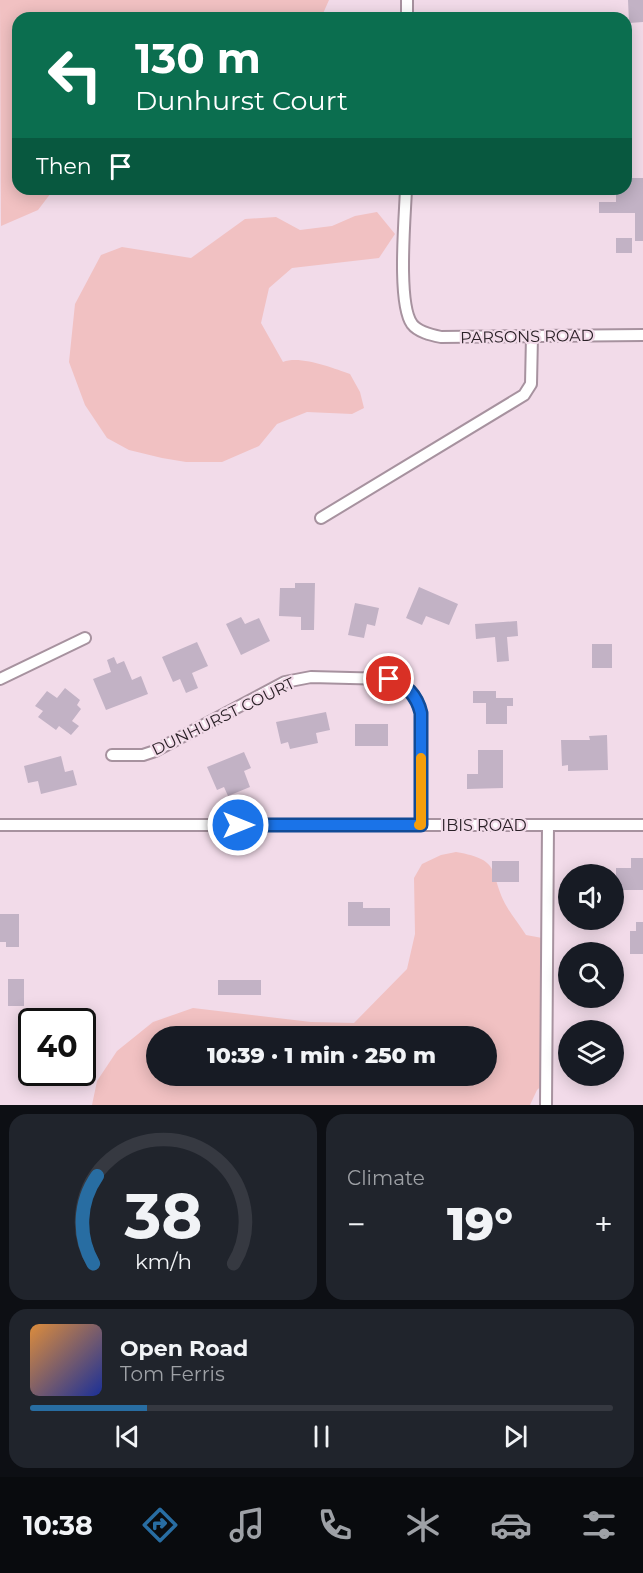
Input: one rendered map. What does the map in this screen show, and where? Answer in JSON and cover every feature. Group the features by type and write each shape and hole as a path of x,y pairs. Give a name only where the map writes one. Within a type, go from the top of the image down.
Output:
{"street":[{"name":"PARSONS ROAD","path":"405,195 404,294 407,315 413,326 427,334 441,337 643,335"},
{"path":"321,518 525,395 531,384 532,336"},
{"path":"0,679 85,638"},
{"name":"DUNHURST COURT","path":"112,755 143,755 155,751 285,682 298,678 389,679 399,682 408,689 419,703 421,713 421,825"},
{"name":"IBIS ROAD","path":"0,825 643,825"},
{"path":"546,1105 548,825"}],"shaded area":[{"path":"0,0 329,0 324,12 12,12 12,195 49,195 38,210 1,226"},
{"path":"377,212 395,234 379,258 292,268 269,288 261,323 283,362 307,361 350,374 360,392 364,408 352,414 307,412 277,424 259,446 222,462 186,462 162,458 129,450 107,438 85,405 69,362 75,304 101,255 122,247 191,258 245,219 276,217 300,230 332,226 355,216"},
{"path":"456,852 482,859 492,870 507,907 526,935 553,940 553,1075 537,1090 530,1105 92,1105 97,1081 117,1051 146,1028 146,1086 497,1086 497,1026 148,1026 153,1022 193,1008 311,1022 354,1023 407,969 415,934 414,878 422,864 441,855"}],"building":[{"path":"628,0 643,0 643,22 632,23 632,12 629,12"},
{"path":"632,178 643,178 643,241 635,241 635,213 599,213 599,202 616,202 616,195 632,195"},
{"path":"616,238 632,238 632,253 616,253"},
{"path":"295,583 315,583 314,630 301,630 301,617 279,616 280,588 295,588"},
{"path":"419,587 458,604 449,625 426,616 422,625 406,618"},
{"path":"355,603 379,608 375,626 367,624 364,638 348,635"},
{"path":"241,617 245,624 259,618 270,641 241,655 226,624"},
{"path":"517,621 518,636 507,637 509,661 497,662 495,637 476,639 475,624"},
{"path":"197,642 208,666 192,673 198,688 186,693 180,679 173,682 162,657"},
{"path":"592,644 612,644 612,668 592,668"},
{"path":"114,657 117,664 124,661 132,680 141,676 148,694 106,710 93,679 111,672 107,660"},
{"path":"65,688 80,700 77,705 81,709 72,721 79,726 71,735 59,726 56,730 38,717 43,711 35,706 47,691 57,698"},
{"path":"473,691 496,691 496,698 513,698 513,706 507,706 507,724 486,724 486,703 473,703"},
{"path":"326,712 330,730 316,733 318,743 290,749 288,742 281,744 276,722"},
{"path":"355,724 388,724 388,746 355,746"},
{"path":"607,735 608,770 568,771 568,765 562,766 561,740 590,740 589,736"},
{"path":"478,750 503,750 503,788 467,789 467,774 478,774"},
{"path":"244,752 251,768 244,771 250,787 228,796 224,787 217,790 207,767"},
{"path":"61,756 65,772 73,770 77,785 41,794 38,781 28,783 24,766"},
{"path":"631,858 643,858 643,890 624,890 624,868 631,868"},
{"path":"492,861 519,861 519,882 492,882"},
{"path":"348,902 363,902 363,908 390,908 390,926 348,926"},
{"path":"0,914 19,914 19,947 6,947 6,942 0,942"},
{"path":"636,922 643,922 643,954 630,954 630,931 636,931"},
{"path":"8,979 24,979 24,1006 8,1006"},
{"path":"218,980 261,980 261,995 218,995"}],"slow traffic":[{"path":"419,825 421,825 421,758"}],"route":[{"path":"238,825 421,825 421,713 419,703 408,689 399,682 389,679"}]}
